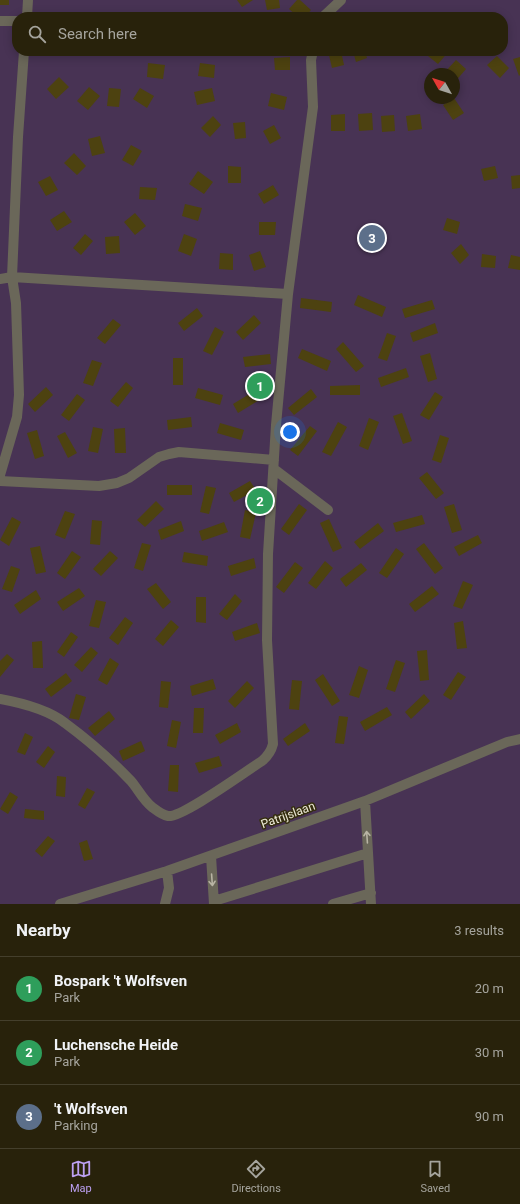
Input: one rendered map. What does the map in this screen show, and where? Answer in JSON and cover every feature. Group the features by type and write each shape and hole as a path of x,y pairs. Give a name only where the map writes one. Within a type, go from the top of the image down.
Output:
{"street":[{"path":"27,12 28,0"},
{"path":"329,12 342,0"},
{"path":"0,21 12,21"},
{"path":"0,474 17,417 19,395 16,303 12,277 18,137 24,56"},
{"path":"0,699 35,708 64,721 116,766 151,806 158,812 168,816 183,812 268,756 273,744 267,640 268,554 288,294 313,107 312,56"},
{"path":"0,279 12,277 288,294"},
{"path":"0,480 99,486 109,485 129,478 159,457 179,452 274,465 328,510"},
{"name":"Patrijslaan","path":"60,904 167,871 365,801 507,742 520,739"},
{"path":"365,801 371,904"},
{"path":"210,856 214,903 368,853"},
{"path":"165,904 169,888 167,871"},
{"path":"333,904 371,893"}],"shaded area":[{"path":"0,0 520,0 520,904 0,904"}],"building":[{"path":"0,0 9,0 9,5 0,5"},
{"path":"237,0 253,0 242,7"},
{"path":"265,0 279,0 280,8 267,10"},
{"path":"297,0 300,0 311,10 309,12 292,12 289,9"},
{"path":"329,56 342,56 344,65 332,68"},
{"path":"354,56 366,56 367,58 356,62"},
{"path":"428,56 445,56 438,64"},
{"path":"497,56 509,68 500,78 487,65"},
{"path":"290,57 290,70 275,70 274,58"},
{"path":"520,57 520,75 519,76 513,59"},
{"path":"456,60 466,69 460,76 460,68 449,68"},
{"path":"148,63 165,65 163,79 147,77"},
{"path":"200,63 215,65 214,78 198,76"},
{"path":"59,77 69,87 56,99 47,89"},
{"path":"89,87 100,96 88,110 77,101"},
{"path":"109,88 121,89 119,107 107,106"},
{"path":"140,88 154,96 147,108 133,99"},
{"path":"212,88 215,101 197,105 194,92"},
{"path":"271,93 287,97 284,110 268,106"},
{"path":"458,104 464,113 453,120 443,105"},
{"path":"372,113 373,130 359,131 358,114"},
{"path":"345,114 345,131 331,131 331,115"},
{"path":"420,114 422,129 408,131 406,116"},
{"path":"394,115 395,131 382,132 381,116"},
{"path":"213,116 221,125 210,137 201,128"},
{"path":"245,122 246,138 235,139 233,123"},
{"path":"274,125 281,138 270,144 263,131"},
{"path":"100,136 105,153 92,156 88,139"},
{"path":"131,145 142,151 133,166 122,160"},
{"path":"74,153 86,166 77,175 64,163"},
{"path":"228,166 241,167 241,183 228,183"},
{"path":"495,166 498,178 484,181 481,169"},
{"path":"198,171 213,182 204,194 189,184"},
{"path":"520,175 520,188 512,189 511,176"},
{"path":"50,176 58,190 46,196 38,182"},
{"path":"273,185 279,195 264,204 258,194"},
{"path":"140,187 157,188 155,200 139,199"},
{"path":"185,204 202,208 198,221 182,216"},
{"path":"64,211 72,222 57,231 50,220"},
{"path":"135,213 146,226 135,235 124,222"},
{"path":"447,218 460,222 457,234 443,230"},
{"path":"259,222 276,222 275,235 259,235"},
{"path":"85,234 93,241 81,255 73,248"},
{"path":"184,234 197,239 191,256 178,251"},
{"path":"119,236 120,253 106,254 105,237"},
{"path":"461,244 469,255 460,264 451,253"},
{"path":"260,251 266,267 254,271 249,255"},
{"path":"220,253 233,254 233,270 219,269"},
{"path":"482,254 496,256 495,268 481,267"},
{"path":"511,255 520,257 520,270 508,268"},
{"path":"358,295 386,307 382,317 354,305"},
{"path":"301,298 332,302 331,312 300,308"},
{"path":"432,300 435,309 405,318 402,309"},
{"path":"197,308 203,316 184,331 178,323"},
{"path":"254,315 261,323 243,340 236,332"},
{"path":"113,319 121,325 105,344 97,338"},
{"path":"435,323 438,333 413,342 410,333"},
{"path":"215,327 224,332 212,355 203,351"},
{"path":"387,333 396,336 387,361 378,358"},
{"path":"343,342 364,366 356,372 336,349"},
{"path":"302,349 331,361 327,371 298,358"},
{"path":"430,353 437,379 428,382 420,356"},
{"path":"270,354 271,364 245,367 243,357"},
{"path":"173,358 183,358 183,385 173,385"},
{"path":"92,360 102,363 93,386 83,383"},
{"path":"406,368 409,377 381,387 378,378"},
{"path":"126,382 133,388 118,407 110,401"},
{"path":"360,385 360,395 330,395 330,386"},
{"path":"46,387 53,395 35,412 28,404"},
{"path":"198,388 223,395 220,405 195,398"},
{"path":"311,389 317,397 294,415 288,408"},
{"path":"256,390 261,399 238,413 233,404"},
{"path":"435,392 443,397 429,420 420,415"},
{"path":"77,394 85,400 69,421 61,415"},
{"path":"402,413 412,441 403,444 393,416"},
{"path":"191,417 192,427 168,430 167,420"},
{"path":"369,418 379,422 368,450 359,446"},
{"path":"338,422 347,427 331,456 322,452"},
{"path":"220,423 244,430 241,440 217,433"},
{"path":"310,426 317,431 298,456 290,450"},
{"path":"93,427 103,429 98,453 88,451"},
{"path":"125,428 126,453 115,453 114,429"},
{"path":"37,430 44,456 35,459 27,433"},
{"path":"65,432 77,453 68,458 57,436"},
{"path":"440,435 449,438 441,463 432,460"},
{"path":"427,472 444,493 436,499 419,478"},
{"path":"250,481 256,490 234,502 229,493"},
{"path":"167,485 192,485 192,495 167,495"},
{"path":"206,486 216,488 209,514 200,512"},
{"path":"156,501 164,509 145,527 137,520"},
{"path":"299,504 307,510 289,535 281,529"},
{"path":"454,504 462,530 452,533 444,507"},
{"path":"245,510 256,513 250,539 240,537"},
{"path":"65,511 75,514 65,539 55,535"},
{"path":"422,515 425,524 396,532 393,523"},
{"path":"12,517 21,522 9,546 0,540"},
{"path":"329,519 342,548 333,552 320,523"},
{"path":"92,520 102,521 100,545 90,544"},
{"path":"181,521 184,531 161,540 158,530"},
{"path":"224,522 228,532 202,541 199,531"},
{"path":"378,523 384,531 360,549 354,542"},
{"path":"478,535 482,543 459,556 454,547"},
{"path":"142,543 151,545 143,571 134,568"},
{"path":"424,543 443,568 435,574 416,549"},
{"path":"40,546 46,572 36,574 30,548"},
{"path":"396,548 404,554 387,578 379,573"},
{"path":"72,551 81,557 65,579 57,573"},
{"path":"110,551 118,558 101,576 93,569"},
{"path":"184,552 208,556 207,566 182,562"},
{"path":"254,558 256,568 231,576 228,566"},
{"path":"325,561 333,568 316,589 308,583"},
{"path":"295,562 303,568 284,593 276,587"},
{"path":"361,563 367,570 346,587 340,579"},
{"path":"11,566 20,569 12,592 2,589"},
{"path":"463,581 473,585 462,609 453,606"},
{"path":"156,583 171,602 163,609 147,589"},
{"path":"432,586 439,594 415,612 409,604"},
{"path":"79,588 85,596 63,611 57,602"},
{"path":"36,590 41,599 20,614 14,605"},
{"path":"235,594 242,601 227,620 219,614"},
{"path":"196,597 206,597 206,623 196,622"},
{"path":"96,600 106,602 99,628 89,626"},
{"path":"125,617 133,623 118,645 109,638"},
{"path":"171,620 179,627 163,646 155,639"},
{"path":"463,621 467,648 457,649 454,623"},
{"path":"257,623 260,633 235,641 232,632"},
{"path":"71,632 78,637 64,657 57,652"},
{"path":"42,641 43,668 33,668 32,642"},
{"path":"91,647 98,653 82,672 74,665"},
{"path":"427,650 429,680 420,681 417,651"},
{"path":"7,654 14,660 0,677 0,661"},
{"path":"110,658 119,664 107,685 98,680"},
{"path":"396,660 405,663 395,692 386,689"},
{"path":"359,666 368,670 359,698 349,695"},
{"path":"458,672 466,677 451,700 443,695"},
{"path":"66,673 72,681 51,697 45,689"},
{"path":"323,674 340,701 332,706 315,680"},
{"path":"213,679 216,689 192,696 190,686"},
{"path":"292,680 302,681 299,710 289,709"},
{"path":"161,681 171,682 168,708 159,707"},
{"path":"247,681 254,688 235,708 228,701"},
{"path":"76,694 86,697 79,720 69,718"},
{"path":"424,694 430,701 411,719 405,712"},
{"path":"387,707 392,715 365,731 360,722"},
{"path":"194,708 204,708 203,733 193,733"},
{"path":"109,711 115,719 95,736 88,728"},
{"path":"339,716 348,717 344,744 335,743"},
{"path":"172,720 181,722 176,748 167,746"},
{"path":"237,723 241,732 220,744 215,735"},
{"path":"305,723 310,731 288,746 283,739"},
{"path":"25,733 33,737 25,755 17,752"},
{"path":"141,741 145,751 123,761 119,751"},
{"path":"48,746 55,752 44,768 36,762"},
{"path":"219,756 222,766 199,773 195,763"},
{"path":"170,765 179,765 178,792 168,791"},
{"path":"57,776 66,777 65,797 56,796"},
{"path":"87,788 95,792 85,809 78,805"},
{"path":"10,792 18,797 8,814 0,809"},
{"path":"25,809 44,811 44,820 24,818"},
{"path":"48,836 55,841 42,857 35,851"},
{"path":"87,840 93,859 84,861 79,843"}],"place":[{"name":"'t Wolfsven","path":"372,238"},
{"name":"Bospark 't Wolfsven","path":"260,386"},
{"name":"Luchensche Heide","path":"260,501"}]}
